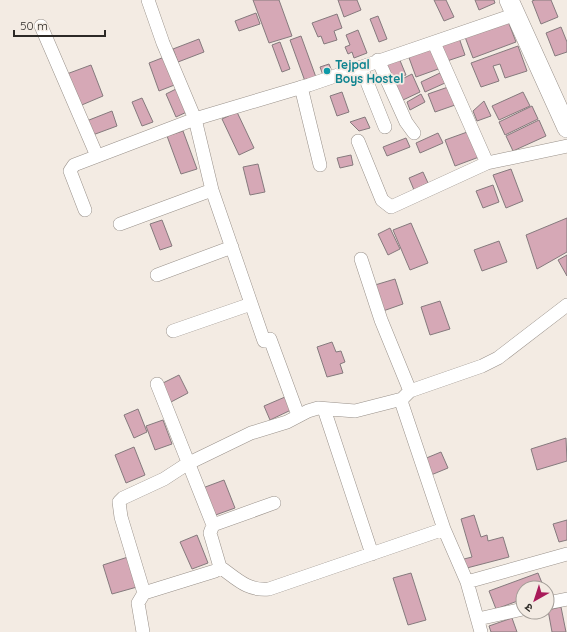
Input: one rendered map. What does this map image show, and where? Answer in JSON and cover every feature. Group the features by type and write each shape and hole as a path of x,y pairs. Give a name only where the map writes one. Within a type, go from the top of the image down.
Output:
{"street":[{"path":"148,0 163,43 195,119 212,190 251,304 298,415"},
{"path":"85,210 70,171 74,165 195,119 361,68 378,60 434,43 512,7 567,128"},
{"path":"41,26 97,156"},
{"path":"434,43 487,163"},
{"path":"378,60 406,122 414,133"},
{"path":"361,68 385,127"},
{"path":"301,87 320,165"},
{"path":"358,141 382,200 391,207 487,163 567,146"},
{"path":"120,224 212,190"},
{"path":"157,275 232,247"},
{"path":"361,259 406,395 402,404 444,529 467,582 480,626 515,612"},
{"path":"173,331 251,304"},
{"path":"144,593 121,517 119,502 123,498 164,479 187,464 251,433 287,422 298,415 314,409 355,411 406,395 482,366 498,358 567,305"},
{"path":"157,384 187,464 213,525 210,533 220,567 248,588 257,590 268,589 444,529"},
{"path":"324,409 372,554"},
{"path":"213,525 274,503"},
{"path":"467,582 567,554"},
{"path":"143,632 138,603 144,593 215,571 220,567"},
{"path":"555,602 567,599"}],"building":[{"path":"253,0 279,0 292,36 269,43"},
{"path":"338,0 357,0 361,10 344,17"},
{"path":"434,0 446,0 454,17 444,21"},
{"path":"475,0 494,0 495,3 479,10"},
{"path":"551,0 558,17 541,24 532,1"},
{"path":"256,13 260,24 239,31 235,21"},
{"path":"337,14 342,28 334,31 337,40 324,44 321,36 318,37 312,23"},
{"path":"378,16 387,39 379,42 370,19"},
{"path":"508,21 516,42 473,58 465,37"},
{"path":"561,27 567,42 567,52 555,56 546,33"},
{"path":"358,30 367,53 354,58 352,52 348,54 345,47 350,45 346,35"},
{"path":"458,35 465,55 444,62 439,45"},
{"path":"301,36 317,80 306,84 290,40"},
{"path":"199,39 204,52 178,62 173,49"},
{"path":"280,42 290,69 282,72 272,45"},
{"path":"433,46 441,68 416,77 408,55"},
{"path":"518,46 527,71 505,78 500,64 493,66 499,81 481,87 471,63"},
{"path":"167,56 177,84 159,91 149,63"},
{"path":"399,58 406,75 393,78 385,62"},
{"name":"Tejpal Boys Hostel","path":"329,64 333,74 324,78 320,67"},
{"path":"91,65 103,96 77,107 64,75"},
{"path":"440,73 445,83 425,92 421,82"},
{"path":"412,74 420,92 403,100 394,83"},
{"path":"451,86 458,104 435,112 428,94"},
{"path":"180,87 191,110 176,117 166,94"},
{"path":"342,92 349,112 337,116 330,96"},
{"path":"523,92 530,106 499,120 492,106"},
{"path":"421,94 425,102 410,110 407,102"},
{"path":"142,98 153,122 142,126 132,102"},
{"path":"484,101 491,116 477,121 473,111"},
{"path":"532,106 538,119 505,135 499,122"},
{"path":"112,111 117,126 90,136 84,122"},
{"path":"237,112 254,148 239,155 222,119"},
{"path":"365,117 370,128 359,131 350,122"},
{"path":"539,120 546,136 513,151 506,136"},
{"path":"183,131 197,169 181,174 167,136"},
{"path":"470,131 479,157 455,166 445,140"},
{"path":"438,133 443,143 420,153 416,143"},
{"path":"406,138 410,147 387,156 383,147"},
{"path":"351,155 353,165 340,168 337,158"},
{"path":"258,164 265,192 250,195 243,167"},
{"path":"511,169 523,201 506,208 493,175"},
{"path":"423,172 428,183 414,190 409,178"},
{"path":"493,185 499,202 483,208 476,191"},
{"path":"567,218 567,252 537,269 526,235"},
{"path":"162,220 172,246 160,250 150,224"},
{"path":"411,223 428,263 410,270 393,230"},
{"path":"390,228 400,249 388,255 378,234"},
{"path":"499,241 507,262 482,271 474,250"},
{"path":"567,255 567,276 558,260"},
{"path":"395,279 403,304 383,311 375,285"},
{"path":"440,301 450,329 430,335 421,307"},
{"path":"332,342 336,352 341,351 345,362 340,364 343,373 327,377 317,347"},
{"path":"179,375 188,393 171,402 161,384"},
{"path":"285,397 291,410 270,420 264,406"},
{"path":"138,409 147,432 134,438 124,415"},
{"path":"163,420 172,444 155,450 146,426"},
{"path":"566,438 567,461 537,470 531,449"},
{"path":"134,447 145,475 126,483 115,455"},
{"path":"441,452 448,468 431,475 424,459"},
{"path":"224,480 235,508 210,517 200,489"},
{"path":"474,515 481,537 487,535 488,541 503,537 509,557 463,569 460,560 472,557 461,519"},
{"path":"567,520 567,540 559,542 553,524"},
{"path":"197,535 208,563 192,569 180,542"},
{"path":"128,557 137,587 112,594 103,565"},
{"path":"411,573 426,620 408,625 393,578"},
{"path":"538,573 541,580 519,580"},
{"path":"515,581 515,602 496,609 489,591"},
{"path":"561,607 566,632 552,632 550,620 555,620 555,608"},
{"path":"512,618 517,632 491,632 489,626"}],"place":[{"name":"Tejpal Boys Hostel","path":"327,71"}]}
